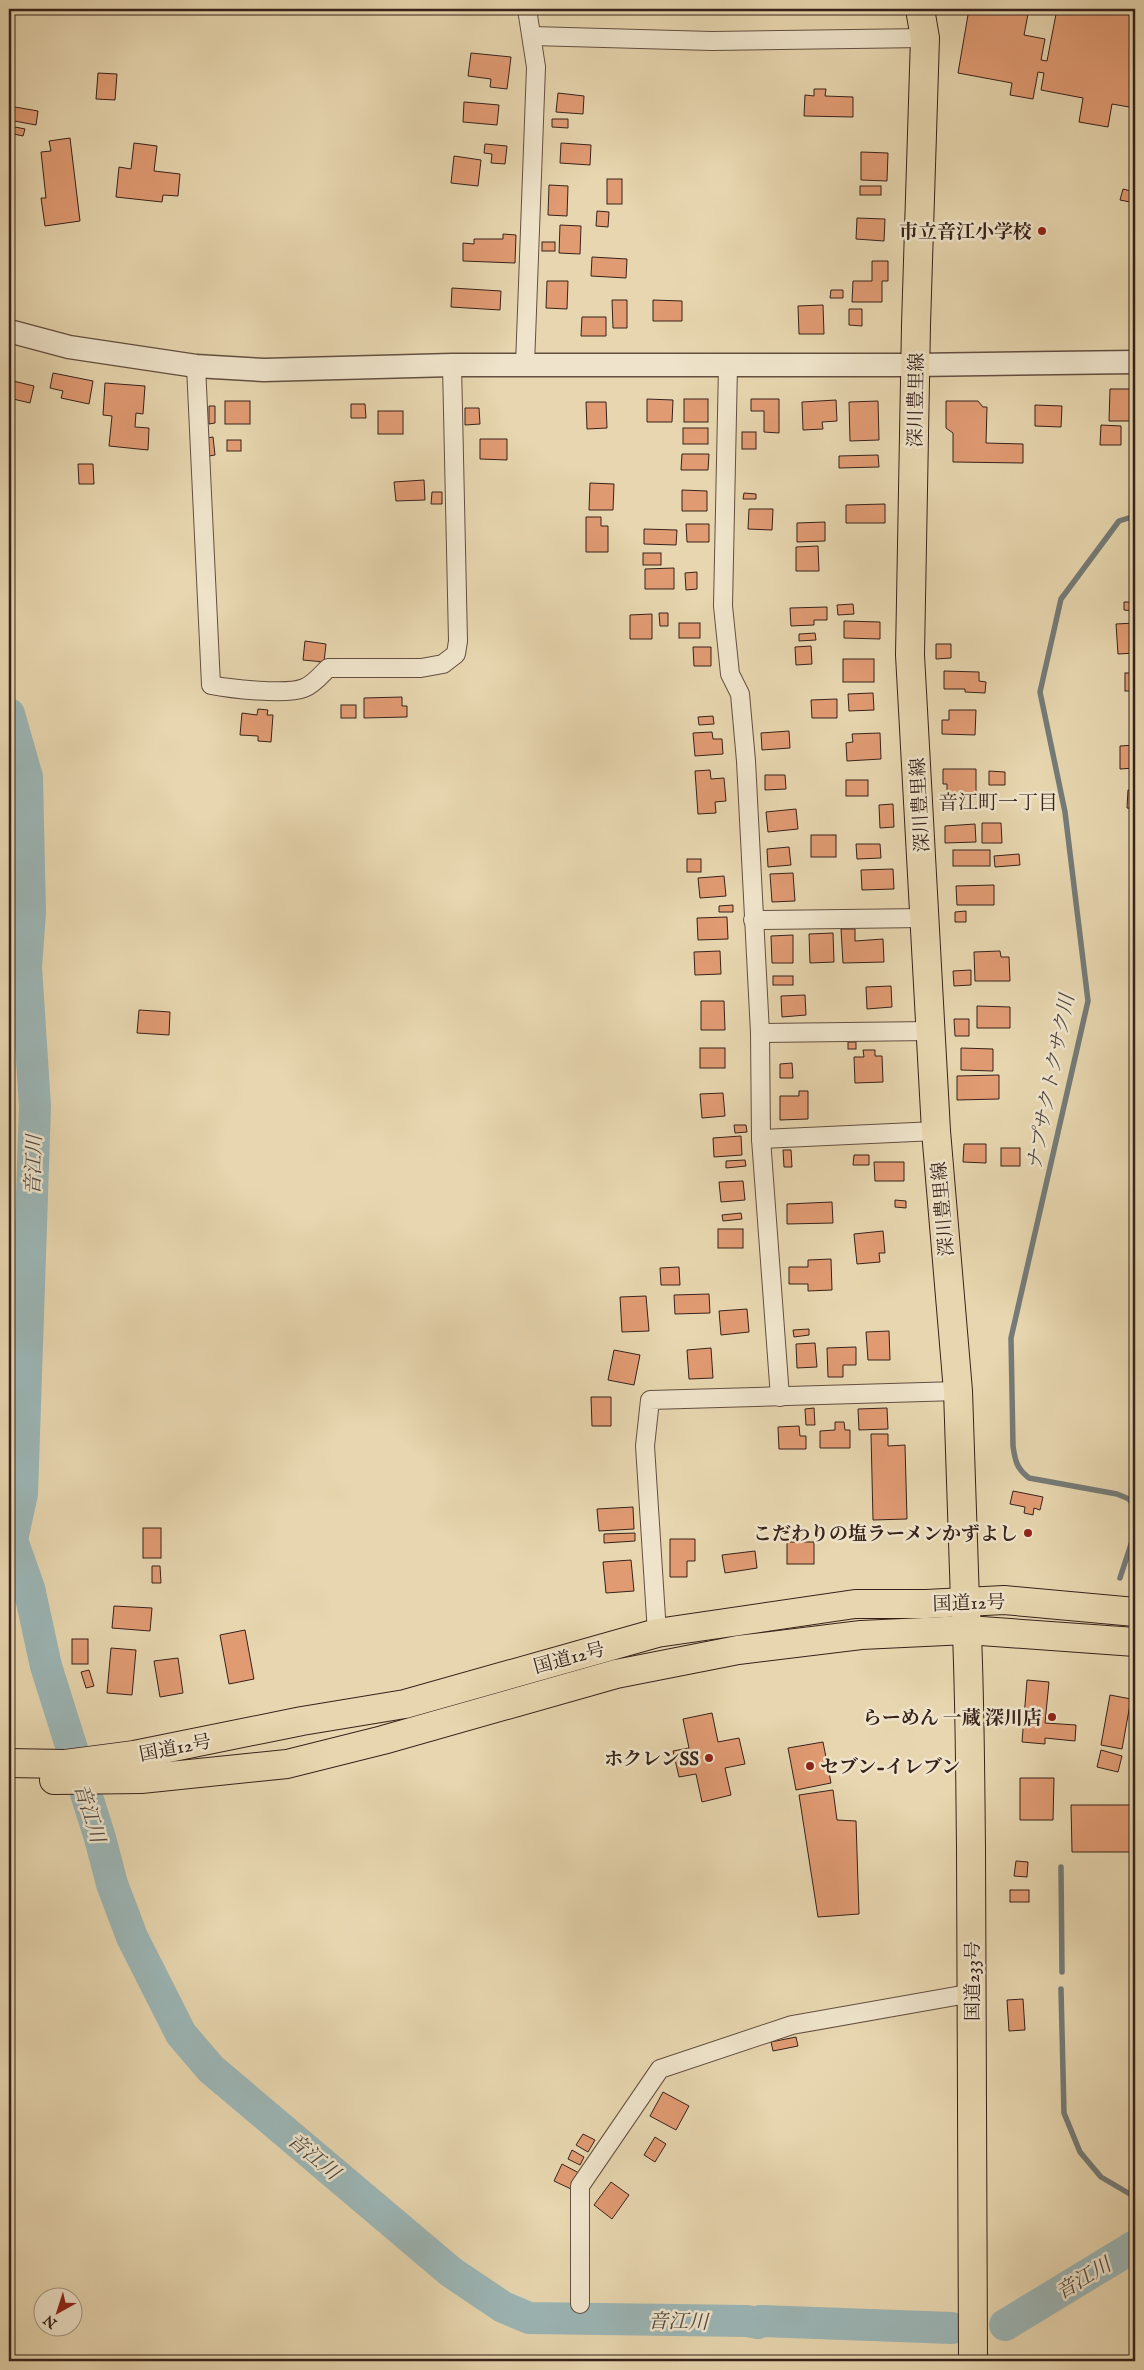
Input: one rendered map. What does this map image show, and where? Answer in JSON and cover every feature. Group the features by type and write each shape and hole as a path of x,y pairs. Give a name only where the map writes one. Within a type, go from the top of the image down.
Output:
{"main road":[{"name":"深川豊里線","path":"920,9 925,38 915,365 910,655 936,1131 958,1392 965,1601"},
{"name":"国道12号","path":"9,1764 65,1764 134,1755 405,1704 657,1633 855,1604 1004,1600 1135,1612"},
{"name":"国道233号","path":"965,1601 973,1993 971,2195 973,2361"},
{"name":"国道12号","path":"9,1779 141,1779 287,1764 383,1740 616,1674 738,1650 861,1635 967,1630 1135,1642"}],"street":[{"path":"525,365 536,67 527,9"},
{"path":"532,36 703,40 925,38"},
{"path":"9,331 69,347 196,366 264,370 452,365 728,366 1135,362"},
{"path":"196,366 211,685 230,689 273,691 305,688 328,668 421,668 443,664 456,654 458,641 452,365"},
{"path":"728,366 723,606 730,674 740,694 746,761 760,1033 761,1138 780,1397"},
{"path":"753,920 925,918"},
{"path":"760,1033 931,1031"},
{"path":"761,1138 936,1131"},
{"path":"657,1633 645,1446 650,1400 958,1392"},
{"path":"580,2304 580,2186 660,2069 792,2025 973,1993"}],"building":[{"path":"969,9 1029,9 1024,35 1045,39 1041,60 1047,61 1057,9 1098,9 1135,16 1135,108 1112,104 1108,127 1079,122 1083,98 1041,90 1044,73 1038,72 1033,99 1010,95 1012,83 958,73"},
{"path":"471,53 511,57 507,89 490,87 491,79 468,76"},
{"path":"98,73 117,74 115,100 96,99"},
{"path":"814,89 826,89 825,96 853,97 853,117 804,116 805,95 814,96"},
{"path":"558,93 584,96 583,114 556,112"},
{"path":"464,102 499,105 497,125 463,122"},
{"path":"9,106 38,111 36,125 9,120"},
{"path":"552,119 568,119 568,128 552,127"},
{"path":"10,126 25,129 23,136 9,133"},
{"path":"70,138 80,221 45,226 41,198 46,198 41,152 51,151 49,141"},
{"path":"134,143 157,146 154,171 180,174 178,196 163,195 162,202 116,197 119,167 131,169"},
{"path":"561,143 591,145 590,165 560,163"},
{"path":"485,144 507,146 505,164 491,163 492,154 484,153"},
{"path":"861,152 888,153 887,181 861,180"},
{"path":"454,156 481,160 478,186 451,183"},
{"path":"607,179 622,179 622,204 607,204"},
{"path":"549,185 568,186 567,216 548,215"},
{"path":"860,186 881,186 881,195 860,195"},
{"path":"1123,189 1135,192 1135,203 1120,200"},
{"path":"597,211 609,212 608,227 596,226"},
{"path":"857,218 885,219 884,241 856,239"},
{"path":"560,225 581,226 580,254 559,253"},
{"path":"503,234 516,235 515,263 463,261 463,243 474,244 474,239 503,239"},
{"path":"542,242 555,242 555,251 542,251"},
{"path":"592,257 627,259 626,278 591,276"},
{"path":"872,261 888,261 888,281 882,281 882,302 852,302 853,281 872,281"},
{"path":"547,281 568,281 567,309 546,308"},
{"path":"452,288 501,291 500,310 451,307"},
{"path":"831,290 843,290 843,298 830,298"},
{"path":"612,300 627,300 627,328 613,328"},
{"path":"653,300 682,301 682,321 653,321"},
{"path":"823,305 824,334 799,334 798,306"},
{"path":"849,309 862,309 862,326 849,325"},
{"path":"582,317 606,317 606,336 581,336"},
{"path":"53,373 93,381 89,404 61,398 63,391 50,388"},
{"path":"9,380 34,386 30,403 9,398"},
{"path":"105,383 145,386 143,414 136,413 135,427 149,428 148,450 109,446 112,416 103,415"},
{"path":"1110,389 1134,389 1133,421 1109,421"},
{"path":"647,399 673,400 672,422 647,422"},
{"path":"684,399 708,399 708,422 684,422"},
{"path":"751,399 779,399 779,433 764,432 764,411 751,411"},
{"path":"836,400 837,421 822,422 823,429 803,430 802,402"},
{"path":"225,401 250,401 250,424 225,424"},
{"path":"878,401 879,440 850,441 849,402"},
{"path":"946,401 978,401 983,407 987,407 986,443 1023,444 1023,463 953,462 953,433 946,428"},
{"path":"586,402 606,402 607,428 587,429"},
{"path":"351,404 365,404 366,418 351,418"},
{"path":"1035,405 1062,406 1061,427 1035,426"},
{"path":"209,406 215,406 215,423 209,424"},
{"path":"465,408 479,408 480,424 465,425"},
{"path":"378,411 403,411 403,434 378,434"},
{"path":"1101,425 1121,426 1121,445 1100,445"},
{"path":"683,428 708,428 708,444 683,444"},
{"path":"742,432 756,432 756,449 742,449"},
{"path":"213,437 215,455 209,456 206,438"},
{"path":"480,439 507,439 507,460 480,459"},
{"path":"227,440 241,440 241,451 227,451"},
{"path":"682,454 709,454 708,470 681,470"},
{"path":"878,455 879,467 839,468 839,456"},
{"path":"78,464 93,464 94,484 79,484"},
{"path":"424,480 425,500 396,501 394,482"},
{"path":"590,483 614,484 613,510 589,510"},
{"path":"682,490 707,491 707,511 682,511"},
{"path":"432,492 442,492 442,504 431,504"},
{"path":"744,493 756,494 756,499 743,499"},
{"path":"885,504 885,523 846,523 846,505"},
{"path":"749,509 773,509 772,530 748,529"},
{"path":"586,517 601,517 601,526 608,526 608,552 586,552"},
{"path":"825,522 825,541 797,542 797,523"},
{"path":"686,524 709,524 709,542 687,542"},
{"path":"644,529 677,530 676,545 644,544"},
{"path":"818,546 819,571 796,571 796,547"},
{"path":"643,553 661,553 661,565 643,565"},
{"path":"674,568 674,589 645,589 645,569"},
{"path":"697,572 697,589 686,590 685,573"},
{"path":"1124,602 1135,602 1135,611 1124,610"},
{"path":"853,604 854,614 838,615 837,605"},
{"path":"827,607 827,620 814,620 814,625 791,626 790,608"},
{"path":"659,613 668,613 668,626 660,626"},
{"path":"652,614 652,639 630,639 630,615"},
{"path":"844,621 880,622 880,639 844,638"},
{"path":"679,623 700,623 700,638 679,638"},
{"path":"1135,623 1135,653 1118,654 1116,624"},
{"path":"815,633 816,640 799,641 799,634"},
{"path":"305,641 326,644 324,662 303,660"},
{"path":"936,644 951,644 951,658 936,659"},
{"path":"811,646 812,664 796,665 795,647"},
{"path":"693,647 711,647 711,666 694,666"},
{"path":"843,659 874,659 874,682 843,682"},
{"path":"944,671 979,672 979,681 986,682 985,693 965,692 965,689 944,689"},
{"path":"1125,673 1135,673 1135,691 1125,691"},
{"path":"873,693 874,710 849,711 848,694"},
{"path":"402,697 402,706 407,706 407,717 364,718 364,698"},
{"path":"837,699 837,718 812,718 811,700"},
{"path":"341,705 356,705 356,718 341,718"},
{"path":"258,709 268,710 267,715 273,715 271,742 258,741 258,736 240,735 242,713 257,715"},
{"path":"949,710 976,710 975,735 942,734 942,720 949,720"},
{"path":"713,716 714,724 699,725 698,717"},
{"path":"789,731 790,748 762,750 761,733"},
{"path":"712,732 713,739 722,739 723,754 695,756 693,733"},
{"path":"880,733 881,759 847,761 846,743 853,742 852,734"},
{"path":"1135,745 1135,768 1120,769 1120,746"},
{"path":"943,769 976,769 976,797 947,797 947,784 943,784"},
{"path":"710,770 711,779 724,778 726,801 715,802 716,813 698,814 695,771"},
{"path":"989,771 1005,772 1005,785 989,785"},
{"path":"765,775 785,775 786,789 765,790"},
{"path":"846,780 868,780 868,796 846,796"},
{"path":"1128,790 1135,790 1135,809 1127,808"},
{"path":"893,804 894,827 880,828 879,805"},
{"path":"796,809 798,829 768,832 766,812"},
{"path":"982,823 1001,823 1002,843 982,843"},
{"path":"975,824 976,842 945,843 945,826"},
{"path":"811,835 836,835 836,857 811,857"},
{"path":"856,844 880,844 881,858 857,859"},
{"path":"789,847 791,865 768,867 767,849"},
{"path":"953,850 990,850 990,866 953,866"},
{"path":"1019,854 1020,865 995,867 994,856"},
{"path":"687,859 701,859 701,872 687,872"},
{"path":"893,869 894,889 862,890 861,870"},
{"path":"793,873 795,901 772,902 770,874"},
{"path":"724,876 726,896 700,898 698,878"},
{"path":"994,885 994,905 957,905 956,886"},
{"path":"733,905 733,912 719,912 719,906"},
{"path":"966,911 966,922 955,922 955,912"},
{"path":"727,917 728,939 698,940 697,918"},
{"path":"841,929 855,929 855,941 883,939 884,962 843,963"},
{"path":"833,933 834,962 810,963 809,934"},
{"path":"793,935 793,963 772,963 771,936"},
{"path":"720,951 721,974 695,975 694,952"},
{"path":"1000,951 1001,957 1009,957 1010,981 975,981 974,952"},
{"path":"971,970 971,985 954,986 953,971"},
{"path":"773,976 793,976 793,985 773,985"},
{"path":"891,986 892,1007 867,1009 866,987"},
{"path":"805,995 806,1015 782,1017 781,996"},
{"path":"701,1001 724,1001 725,1030 701,1030"},
{"path":"977,1006 1010,1007 1010,1028 977,1028"},
{"path":"139,1010 170,1012 169,1035 137,1033"},
{"path":"954,1019 969,1019 969,1036 955,1036"},
{"path":"848,1042 856,1042 856,1049 848,1049"},
{"path":"700,1048 725,1048 725,1068 700,1068"},
{"path":"961,1048 993,1049 993,1071 961,1070"},
{"path":"863,1050 875,1050 875,1056 882,1056 883,1082 855,1083 854,1057 864,1057"},
{"path":"792,1063 793,1078 780,1078 780,1064"},
{"path":"999,1075 999,1099 957,1100 957,1076"},
{"path":"799,1091 808,1091 808,1119 780,1120 780,1096 799,1096"},
{"path":"723,1093 725,1116 702,1118 700,1094"},
{"path":"734,1125 746,1125 747,1132 735,1133"},
{"path":"741,1136 742,1155 714,1157 713,1138"},
{"path":"964,1144 986,1144 986,1163 963,1162"},
{"path":"1001,1148 1020,1148 1020,1166 1001,1166"},
{"path":"783,1150 791,1150 792,1167 784,1167"},
{"path":"854,1155 869,1155 869,1165 853,1165"},
{"path":"745,1160 746,1166 726,1168 726,1161"},
{"path":"874,1162 904,1162 904,1181 875,1181"},
{"path":"743,1181 745,1200 721,1202 719,1182"},
{"path":"895,1200 906,1201 906,1208 895,1207"},
{"path":"832,1202 833,1223 787,1224 787,1204"},
{"path":"741,1213 742,1219 723,1221 722,1215"},
{"path":"718,1229 743,1229 743,1248 718,1248"},
{"path":"883,1231 885,1253 879,1253 880,1262 857,1264 854,1234"},
{"path":"831,1259 832,1290 808,1291 808,1284 789,1284 789,1267 808,1267 808,1260"},
{"path":"679,1267 680,1285 661,1285 660,1268"},
{"path":"709,1294 710,1313 675,1314 674,1295"},
{"path":"646,1296 649,1331 622,1332 620,1297"},
{"path":"747,1309 749,1332 721,1335 719,1311"},
{"path":"809,1329 809,1335 794,1337 793,1330"},
{"path":"889,1331 890,1360 868,1360 866,1332"},
{"path":"815,1343 817,1367 797,1368 796,1344"},
{"path":"856,1347 856,1365 843,1365 843,1377 828,1377 827,1348"},
{"path":"711,1348 713,1378 689,1379 687,1350"},
{"path":"614,1350 640,1355 634,1385 608,1380"},
{"path":"591,1397 611,1397 611,1426 592,1426"},
{"path":"814,1408 815,1425 806,1425 805,1409"},
{"path":"887,1408 888,1429 859,1430 858,1409"},
{"path":"835,1422 844,1422 845,1430 850,1430 850,1448 820,1448 820,1431 835,1430"},
{"path":"799,1426 800,1436 806,1436 806,1449 779,1449 778,1427"},
{"path":"871,1434 888,1434 888,1446 905,1445 907,1519 873,1520"},
{"path":"1013,1491 1043,1497 1040,1510 1034,1508 1033,1515 1024,1513 1025,1507 1010,1504"},
{"path":"633,1507 634,1529 599,1531 597,1509"},
{"path":"143,1528 161,1528 161,1558 143,1558"},
{"path":"635,1533 635,1541 604,1543 604,1534"},
{"path":"670,1539 695,1539 695,1561 687,1561 687,1577 670,1577"},
{"path":"787,1542 814,1542 814,1564 787,1564"},
{"path":"755,1551 757,1568 725,1573 722,1555"},
{"path":"631,1560 634,1591 606,1593 603,1562"},
{"path":"152,1566 160,1566 161,1583 152,1583"},
{"path":"114,1606 152,1608 150,1631 112,1628"},
{"path":"245,1630 254,1679 229,1684 220,1635"},
{"path":"72,1639 88,1639 88,1664 72,1664"},
{"path":"111,1648 136,1650 132,1695 107,1693"},
{"path":"178,1658 183,1693 160,1697 154,1661"},
{"path":"89,1670 94,1686 86,1688 81,1672"},
{"path":"1027,1680 1049,1682 1045,1723 1076,1725 1075,1741 1045,1738 1045,1744 1022,1742"},
{"path":"1110,1695 1131,1699 1122,1749 1101,1745"},
{"name":"ホクレンSS","path":"712,1713 718,1742 739,1738 745,1764 725,1768 731,1795 702,1802 696,1774 679,1777 673,1751 689,1748 683,1719"},
{"name":"セブン-イレブン","path":"823,1742 831,1783 796,1790 788,1748"},
{"path":"1101,1750 1122,1756 1118,1772 1097,1767"},
{"path":"1020,1778 1054,1778 1053,1820 1020,1820"},
{"path":"833,1790 837,1820 856,1821 859,1914 818,1917 799,1795"},
{"path":"1071,1805 1135,1805 1135,1852 1072,1852"},
{"path":"1016,1861 1028,1862 1027,1877 1014,1876"},
{"path":"1010,1890 1029,1890 1029,1902 1010,1902"},
{"path":"1023,1999 1025,2030 1009,2031 1007,2000"},
{"path":"796,2037 798,2046 773,2051 771,2042"},
{"path":"663,2092 689,2106 676,2130 650,2116"},
{"path":"583,2134 595,2140 588,2152 576,2145"},
{"path":"655,2137 666,2144 655,2162 644,2155"},
{"path":"572,2150 584,2157 580,2165 568,2159"},
{"path":"562,2164 579,2173 571,2189 554,2181"},
{"path":"611,2182 629,2195 612,2219 594,2205"}],"waterway":[{"name":"ナプサクトクサク川","path":"1135,516 1119,521 1061,599 1040,692 1065,812 1088,1001 1011,1338 1013,1446 1019,1468 1029,1478 1117,1494 1129,1499 1135,1508"},
{"name":"音江川","path":"9,714 27,777 30,913 26,967 35,1106 22,1494 9,1553"},
{"name":"ナプサクトクサク川","path":"1120,1578 1135,1532"},
{"name":"音江川","path":"12,1540 29,1588 46,1666 100,1838 112,1884 132,1937 181,2034 211,2069 451,2272 503,2307 529,2318 747,2321 758,2323 760,2321 952,2328"},
{"name":"ナプサクトクサク川","path":"1061,1867 1062,1972"},
{"name":"ナプサクトクサク川","path":"1061,1989 1064,2113 1080,2152 1101,2177 1135,2197"},
{"name":"音江川","path":"1005,2325 1135,2246"}],"place":[{"name":"市立音江小学校","path":"1042,231"},
{"name":"こだわりの塩ラーメンかずよし","path":"1028,1533"},
{"name":"らーめん 一蔵 深川店","path":"1052,1717"},
{"name":"ホクレンSS","path":"709,1758"},
{"name":"セブン-イレブン","path":"810,1766"}],"district":[{"name":"音江町一丁目","path":"998,802"}]}
